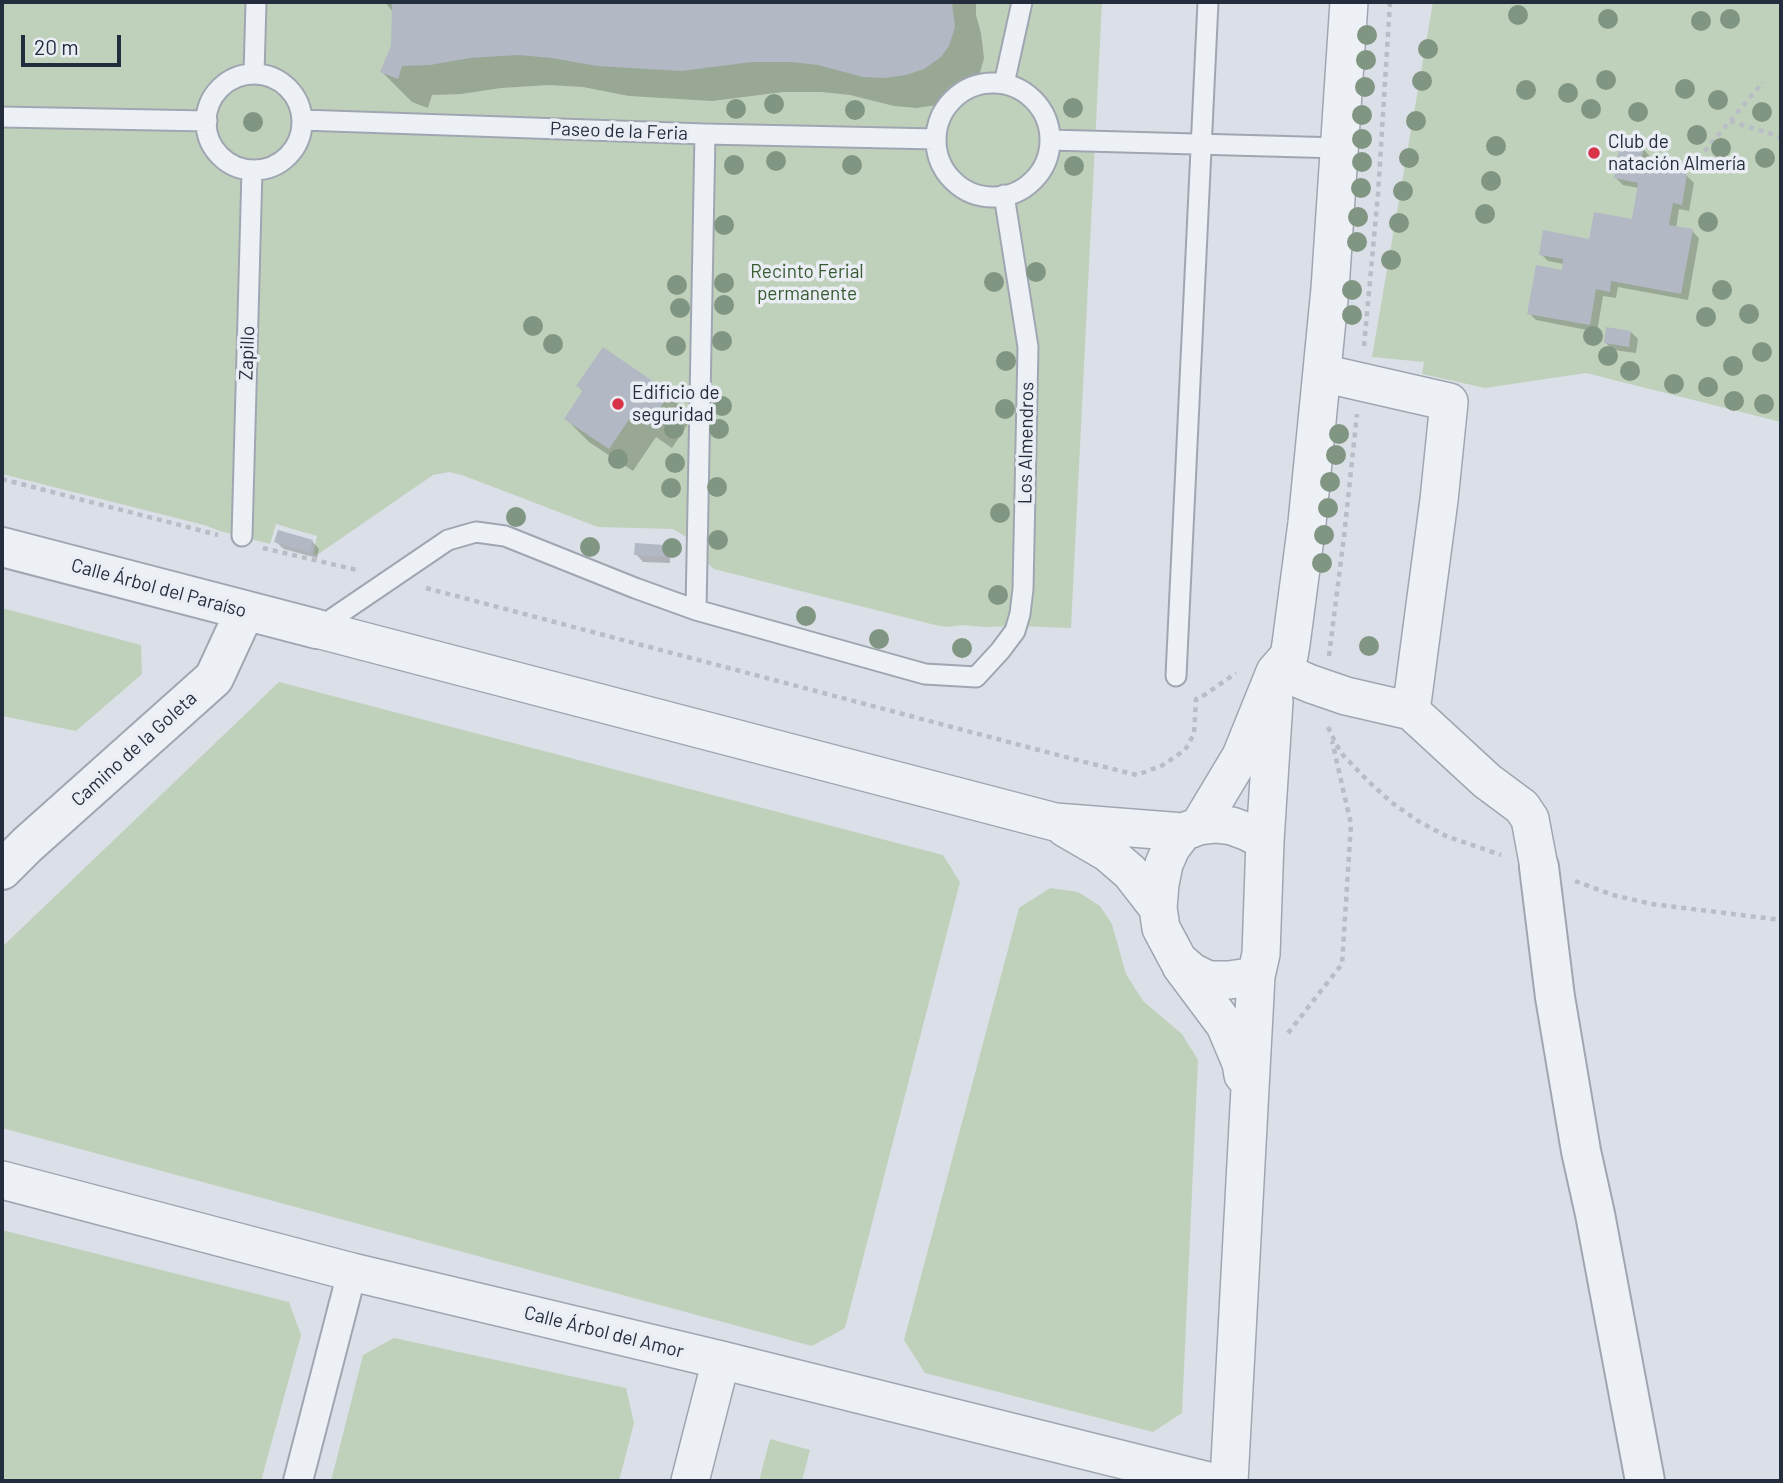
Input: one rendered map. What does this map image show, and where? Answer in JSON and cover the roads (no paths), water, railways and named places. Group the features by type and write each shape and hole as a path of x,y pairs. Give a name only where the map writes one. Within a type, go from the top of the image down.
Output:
{"street":[{"path":"1249,1100 1241,1063 1225,1025 1178,960 1161,928 1158,908 1164,864 1171,848 1191,829 1241,756 1275,672 1289,656 1308,509 1331,289 1349,2"},
{"path":"1322,373 1449,402 1411,711"},
{"name":"Calle Árbol del Paraíso","path":"2,547 317,629"},
{"name":"Camino de la Goleta","path":"2,870 214,678 245,611"},
{"path":"317,629 1055,822 1191,829 1216,824 1232,826 1265,841"},
{"path":"1275,672 1292,674 1346,696 1411,711 1487,781 1522,807 1530,819 1555,996 1581,1151 1645,1481"},
{"path":"1228,1481 1256,976 1261,954 1275,672"},
{"path":"1055,822 1108,853 1130,872 1158,908"},
{"path":"1178,960 1192,972 1208,980 1256,976"},
{"name":"Calle Árbol del Amor","path":"2,1180 352,1272 1208,1481"},
{"path":"298,1481 352,1272"},
{"path":"690,1481 721,1360"}],"lane":[{"path":"254,74 256,2"},
{"path":"1004,84 1021,2"},
{"path":"1177,676 1208,2"},
{"path":"254,74 266,76 286,86 299,104 302,120 299,138 287,157 278,164 252,170 234,165 218,153 209,139 206,121 210,105 219,90 232,79 254,74"},
{"path":"992,83 1022,90 1040,106 1046,117 1050,140 1049,152 1039,174 1031,183 1021,190 986,197 974,194 954,181 938,155 936,139 942,114 955,98 972,87 992,83"},
{"path":"2,117 206,121"},
{"name":"Paseo de la Feria","path":"302,120 936,139"},
{"path":"317,629 448,540 476,533 505,536 696,610 705,134"},
{"path":"1050,140 1339,148"},
{"name":"Zapillo","path":"241,540 252,170"},
{"name":"Los Almendros","path":"696,610 925,674 976,677 1015,631 1023,589 1028,347 1004,195"}],"place":[{"name":"Club de natación Almería","path":"1594,153"},
{"name":"Edificio de seguridad","path":"618,404"}],"park label":[{"name":"Recinto Ferial permanente","path":"807,283"}]}
